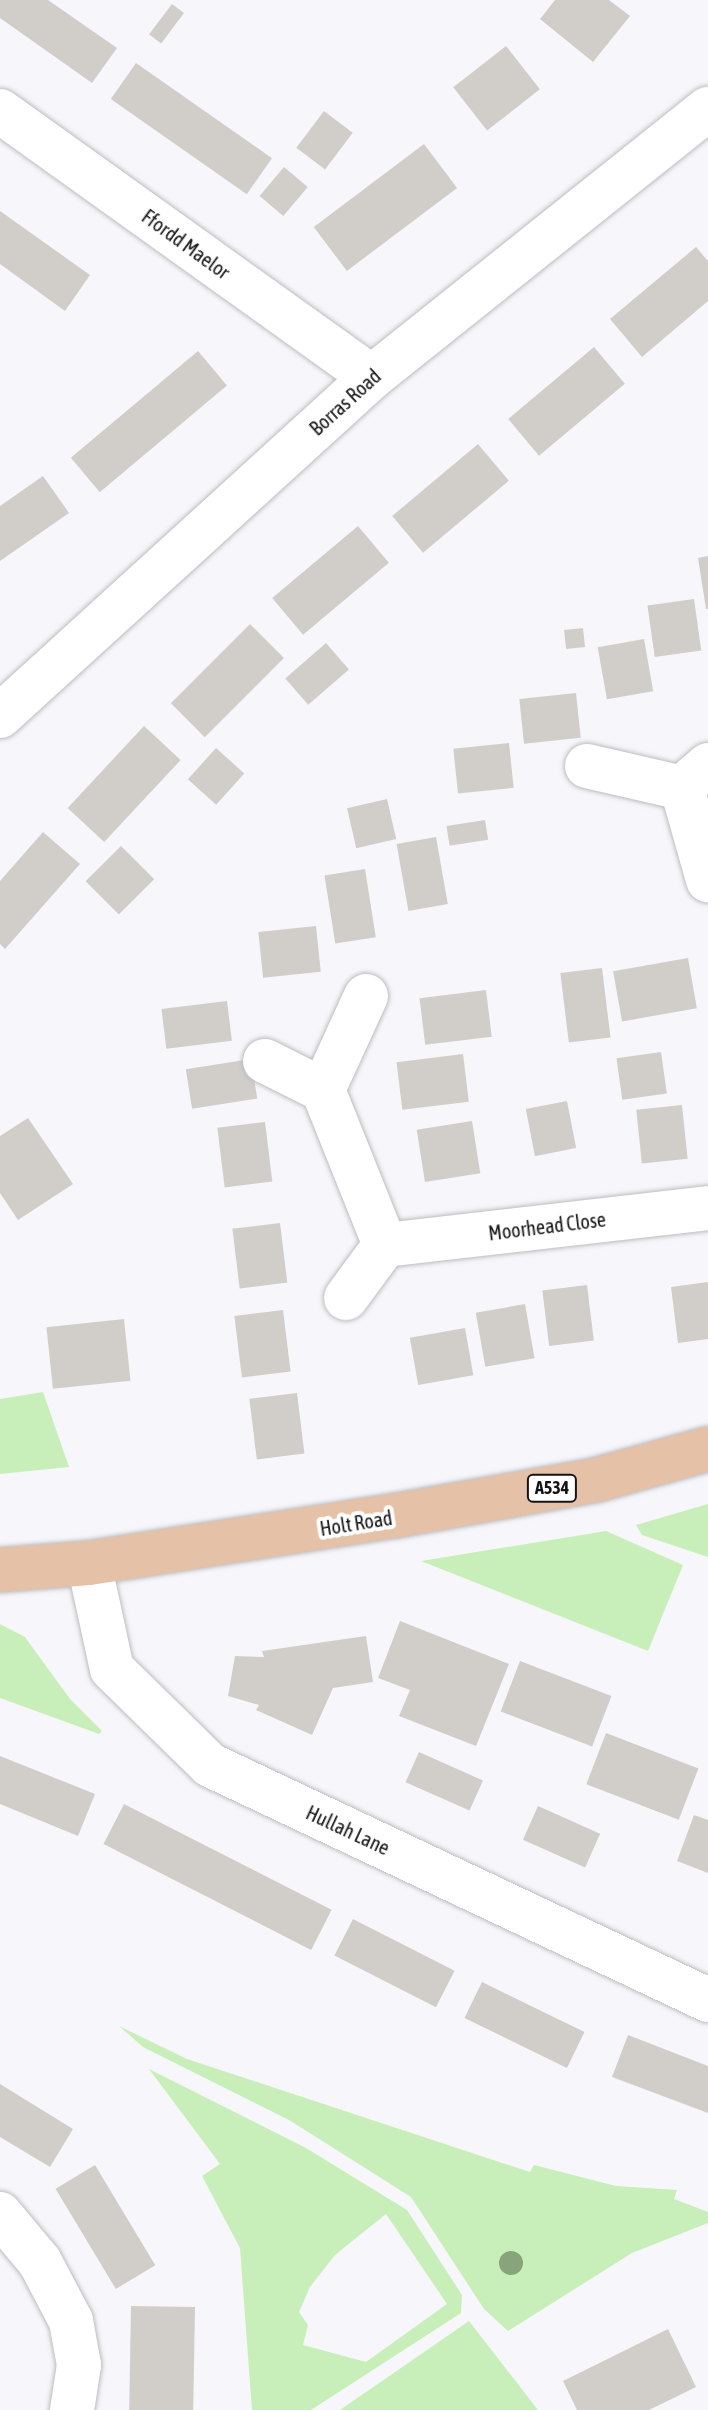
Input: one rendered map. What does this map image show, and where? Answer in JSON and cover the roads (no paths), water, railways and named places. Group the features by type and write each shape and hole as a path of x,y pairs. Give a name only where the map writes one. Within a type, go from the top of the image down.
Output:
{"main road":[{"name":"Holt Road","path":"0,1570 89,1563 596,1480 708,1449"}],"street":[{"name":"Borras Road","path":"0,716 372,377 708,109"},
{"name":"Ffordd Maelor","path":"0,111 372,377"},
{"path":"587,766 695,776 708,880"},
{"path":"323,1090 366,996"},
{"path":"265,1061 323,1090 385,1245 346,1298"},
{"name":"Moorhead Close","path":"385,1245 708,1208"},
{"name":"Hullah Lane","path":"89,1563 112,1669 210,1765 708,2000"},
{"path":"0,2214 40,2262 71,2321 79,2365 72,2410"}]}
